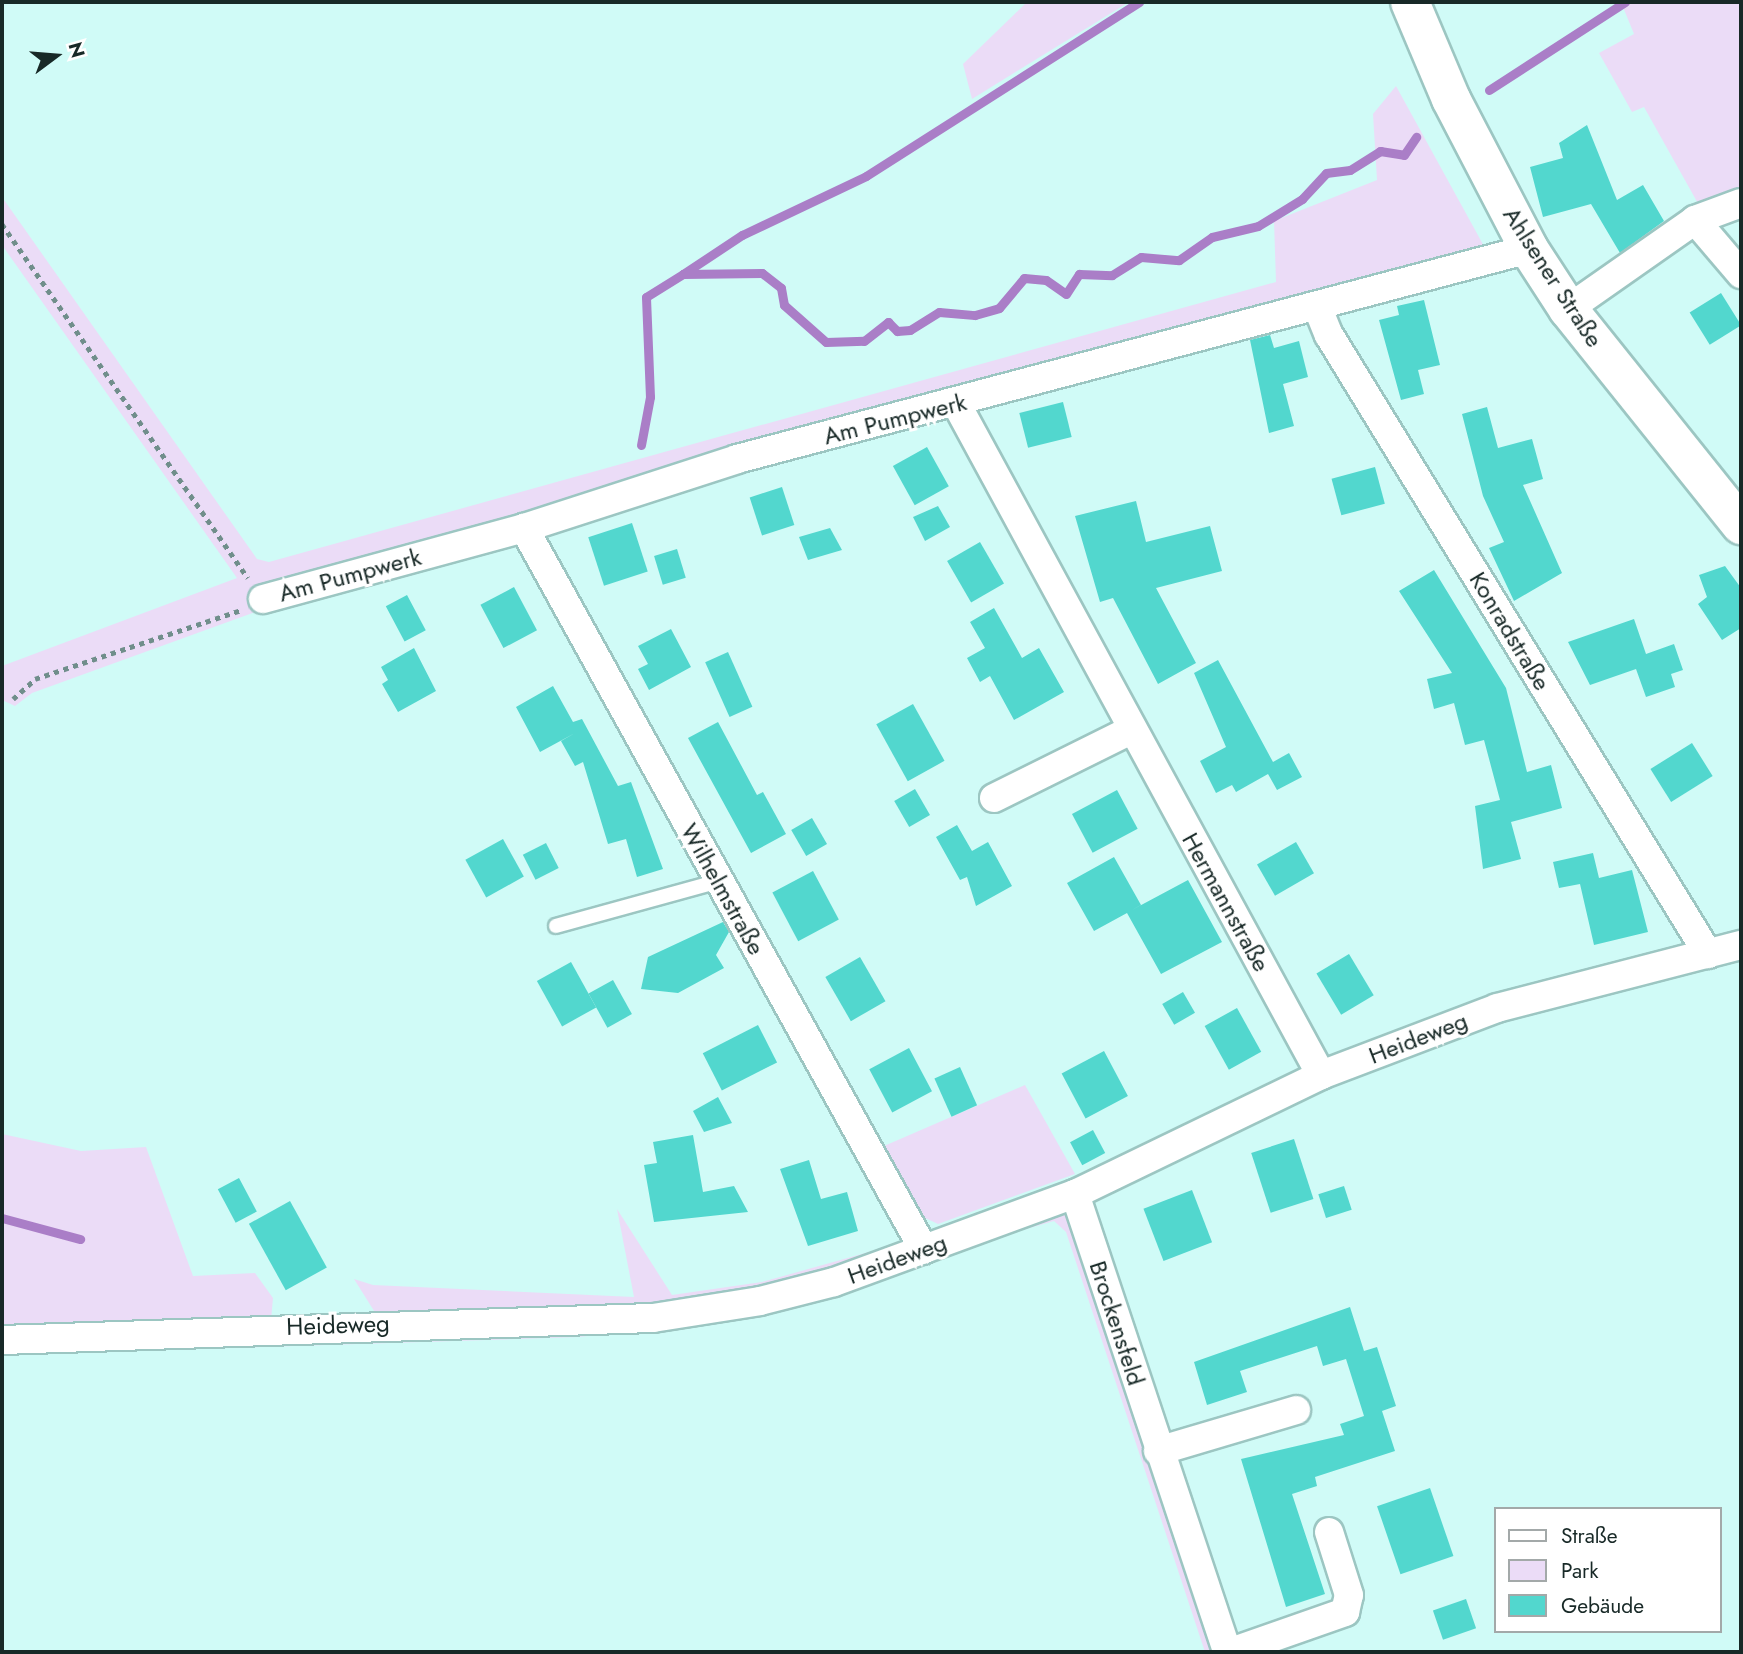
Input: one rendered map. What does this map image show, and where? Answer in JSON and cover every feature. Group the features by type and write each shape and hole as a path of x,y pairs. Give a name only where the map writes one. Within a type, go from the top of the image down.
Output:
{"main road":[{"name":"Ahlsener Straße","path":"1410,2 1451,99 1529,249 1568,309 1741,525"}],"street":[{"path":"1568,309 1695,220 1741,203"},
{"path":"1695,220 1741,274"},
{"name":"Am Pumpwerk","path":"263,599 524,528 737,459 1529,249"},
{"name":"Konradstraße","path":"1317,306 1336,347 1708,954"},
{"name":"Hermannstraße","path":"956,403 1131,730 1321,1075"},
{"name":"Wilhelmstraße","path":"524,528 923,1250"},
{"path":"994,798 1131,730"},
{"name":"Heideweg","path":"2,1340 653,1318 760,1301 923,1250 1075,1194 1321,1075 1497,1008 1741,946"},
{"name":"Brockensfeld","path":"1075,1194 1158,1451 1229,1652 1345,1612 1349,1595 1329,1532"},
{"path":"1158,1451 1296,1410"}],"lane":[{"path":"556,926 719,881"}],"path":[{"path":"2,224 263,599 35,679 13,699"}],"green space":[{"path":"1027,2 1129,2 972,99 963,64"},
{"path":"1632,2 1741,2 1741,192 1700,207 1644,107 1632,112 1599,53 1634,34 1623,7"},
{"path":"1396,86 1485,248 277,604 32,693 15,706 2,700 2,666 237,578 2,245 2,197 257,559 269,562 1276,282 1274,221 1377,180 1373,114"},
{"path":"1025,1085 1075,1174 938,1224 921,1216 884,1146"},
{"path":"2,1134 81,1151 146,1147 193,1276 255,1273 273,1298 271,1320 376,1314 354,1279 373,1285 634,1297 617,1209 672,1295 762,1282 919,1238 1075,1180 1231,1652 1205,1652 1066,1232 1054,1221 676,1327 578,1337 2,1355"}],"building":[{"path":"1587,125 1617,200 1643,185 1664,221 1620,253 1591,204 1543,217 1530,167 1563,158 1559,143"},
{"path":"1721,293 1741,325 1710,345 1690,313"},
{"path":"1424,300 1440,365 1418,370 1424,394 1401,400 1379,320 1399,315 1397,306"},
{"path":"1270,335 1274,348 1299,341 1308,377 1283,384 1294,426 1269,433 1250,340"},
{"path":"1063,402 1072,437 1028,448 1019,413"},
{"path":"1487,407 1498,448 1532,439 1543,479 1523,485 1562,573 1514,601 1489,548 1504,542 1483,496 1462,414"},
{"path":"927,447 949,486 915,505 893,466"},
{"path":"1375,467 1385,504 1341,515 1332,479"},
{"path":"782,487 794,525 762,536 750,498"},
{"path":"1136,501 1146,542 1210,526 1222,571 1156,588 1196,663 1158,684 1113,598 1100,602 1075,516"},
{"path":"938,506 950,527 925,541 913,517"},
{"path":"632,523 648,572 604,586 588,537"},
{"path":"830,528 842,550 808,560 799,537"},
{"path":"980,542 1004,584 971,603 947,561"},
{"path":"677,549 686,578 663,585 654,556"},
{"path":"1725,566 1741,588 1741,628 1722,640 1698,604 1707,597 1699,575"},
{"path":"1434,570 1506,688 1527,772 1551,765 1562,808 1511,822 1521,859 1483,869 1475,806 1500,800 1484,740 1465,745 1454,703 1434,709 1427,679 1452,673 1399,591"},
{"path":"514,587 537,630 503,648 480,605"},
{"path":"407,595 426,630 405,642 386,606"},
{"path":"994,608 1022,658 1039,648 1064,692 1014,720 990,676 980,682 967,658 985,648 970,622"},
{"path":"1634,619 1646,654 1674,644 1683,670 1671,674 1675,687 1646,697 1636,669 1590,685 1568,642"},
{"path":"671,629 691,667 649,690 638,669 648,664 638,646"},
{"path":"414,648 436,691 398,712 382,684 388,680 381,667"},
{"path":"728,652 752,707 730,717 705,662"},
{"path":"1218,660 1273,762 1289,753 1302,777 1277,790 1268,774 1236,792 1232,785 1216,793 1200,761 1226,747 1194,673"},
{"path":"553,686 573,722 582,719 618,786 631,782 663,869 637,877 626,839 608,844 583,762 575,766 561,741 575,733 540,752 516,707"},
{"path":"913,704 945,761 908,781 876,724"},
{"path":"718,722 757,795 763,792 786,834 751,853 688,738"},
{"path":"1692,743 1713,776 1671,802 1650,769"},
{"path":"915,789 930,815 909,827 894,801"},
{"path":"1117,790 1138,829 1093,853 1072,814"},
{"path":"812,818 827,844 806,856 791,830"},
{"path":"957,825 972,851 988,842 1012,886 976,906 967,877 960,880 936,837"},
{"path":"503,839 524,877 486,897 465,860"},
{"path":"1296,842 1314,873 1275,896 1257,864"},
{"path":"546,843 559,868 536,880 523,855"},
{"path":"1593,853 1599,878 1632,870 1648,932 1594,945 1580,884 1559,888 1553,862"},
{"path":"1114,857 1141,905 1130,911 1188,880 1222,942 1161,974 1127,913 1094,931 1067,883"},
{"path":"813,871 839,920 798,941 772,893"},
{"path":"723,922 729,932 716,955 724,968 678,993 641,989 648,957"},
{"path":"1349,954 1374,995 1341,1015 1316,974"},
{"path":"860,957 885,1001 851,1021 825,977"},
{"path":"571,962 596,1007 562,1026 537,981"},
{"path":"613,980 632,1014 607,1028 589,994"},
{"path":"1183,992 1195,1013 1174,1025 1162,1004"},
{"path":"1237,1008 1261,1052 1229,1070 1205,1026"},
{"path":"758,1025 777,1062 722,1091 703,1053"},
{"path":"909,1048 932,1091 892,1112 869,1069"},
{"path":"1104,1051 1128,1096 1086,1119 1062,1074"},
{"path":"960,1067 977,1105 952,1117 934,1078"},
{"path":"718,1097 732,1123 704,1132 693,1111"},
{"path":"1093,1130 1105,1153 1082,1165 1070,1142"},
{"path":"693,1135 703,1192 734,1186 748,1212 654,1222 644,1165 657,1163 653,1142"},
{"path":"1294,1139 1313,1199 1271,1213 1251,1153"},
{"path":"809,1160 821,1199 847,1192 858,1231 808,1246 780,1169"},
{"path":"239,1178 257,1212 236,1223 218,1189"},
{"path":"1344,1186 1352,1210 1326,1218 1318,1194"},
{"path":"1192,1190 1212,1242 1164,1261 1143,1209"},
{"path":"290,1201 327,1267 286,1290 249,1224"},
{"path":"1350,1307 1364,1351 1377,1347 1396,1406 1382,1411 1395,1451 1315,1477 1317,1486 1292,1494 1325,1594 1286,1607 1241,1459 1344,1435 1340,1424 1364,1416 1346,1359 1323,1366 1317,1346 1240,1371 1247,1392 1207,1405 1194,1362"},
{"path":"1430,1488 1453,1556 1400,1574 1377,1506"},
{"path":"1466,1599 1476,1628 1443,1640 1433,1610"}],"waterway":[{"path":"683,274 742,235 866,176 1139,2"},
{"path":"1489,90 1625,2"},
{"path":"641,445 650,397 646,297 683,274 762,273 781,288 784,305 826,342 864,341 888,322 897,331 910,330 939,312 975,315 999,308 1024,278 1046,280 1066,294 1079,274 1112,275 1141,257 1179,260 1212,237 1258,226 1302,199 1326,173 1350,170 1380,151 1404,155 1416,137"},
{"path":"2,1218 80,1239"}]}
